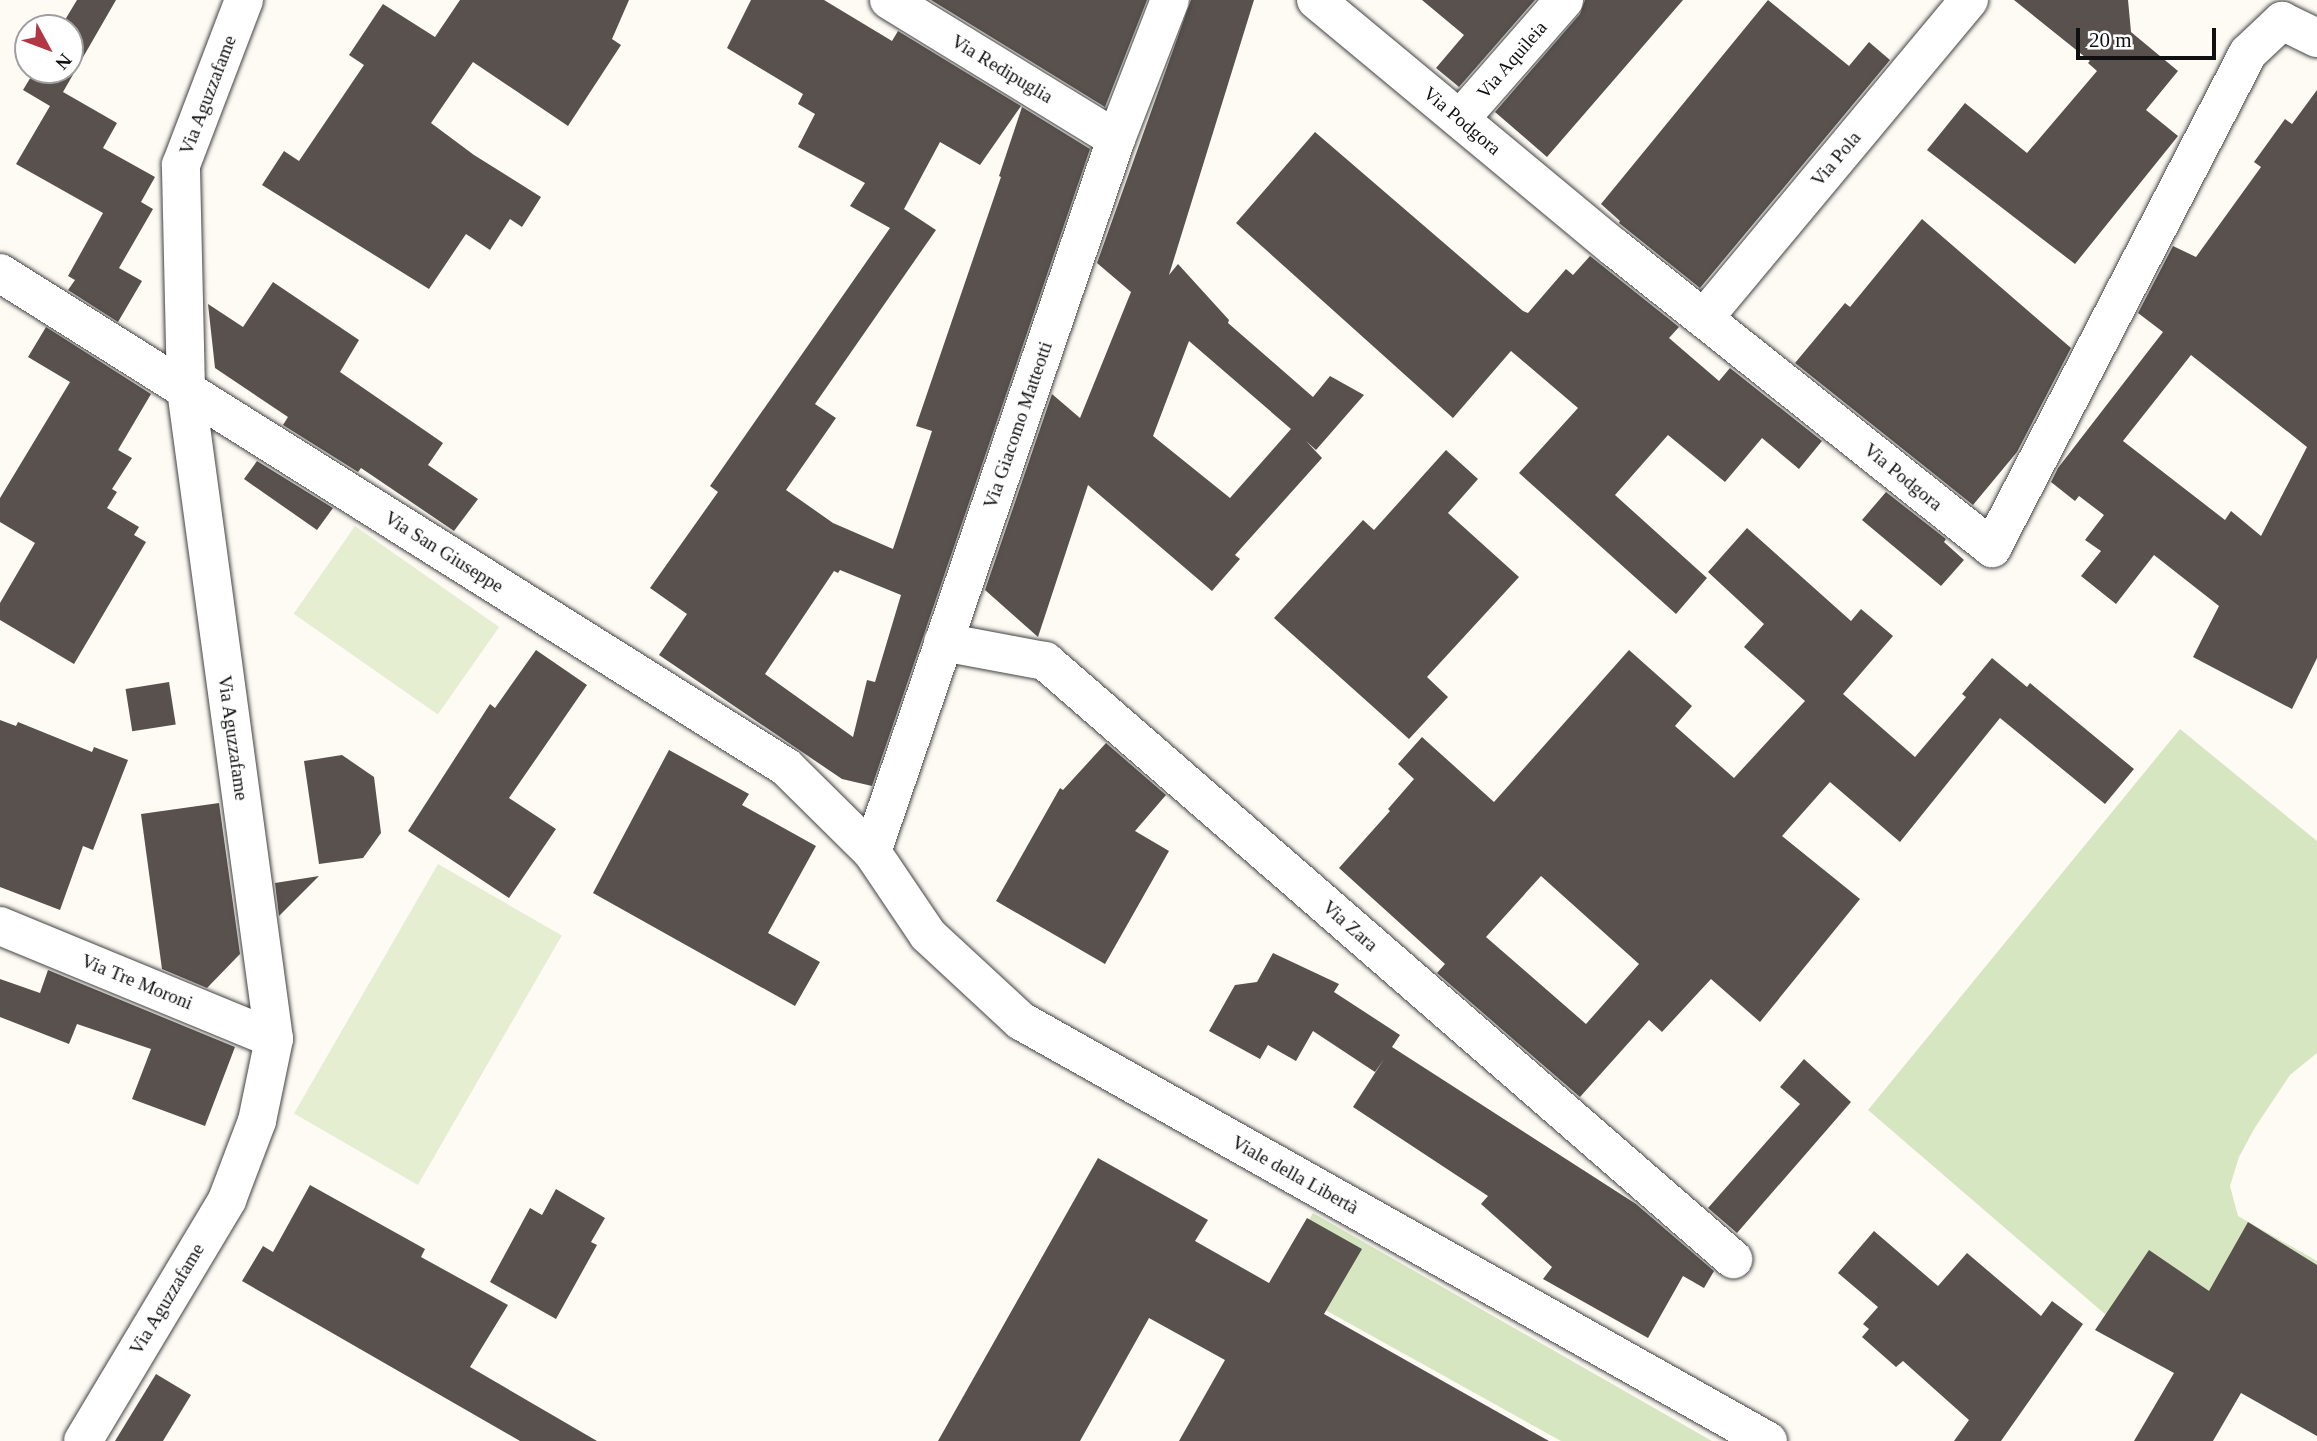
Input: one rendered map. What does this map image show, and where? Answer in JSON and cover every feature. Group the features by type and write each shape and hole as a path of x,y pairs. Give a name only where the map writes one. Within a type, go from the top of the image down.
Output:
{"street":[{"name":"Via Aguzzafame","path":"83,1441 227,1200 257,1121 274,1039 186,390 181,165 244,0"},
{"name":"Via Redipuglia","path":"889,0 1116,138"},
{"name":"Via Giacomo Matteotti","path":"872,852 1116,138 1170,0"},
{"name":"Via Podgora","path":"1316,0 1704,318 1992,548 2248,53 2282,21 2317,38"},
{"name":"Via Aquileia","path":"1460,119 1564,0"},
{"name":"Via Pola","path":"1704,318 1969,0"},
{"name":"Via San Giuseppe","path":"0,273 786,767 872,852"},
{"name":"Via Zara","path":"943,642 1045,661 1733,1259"},
{"name":"Viale della Libertà","path":"872,852 928,935 1021,1021 1768,1441"},
{"name":"Via Tre Moroni","path":"0,926 274,1039"}],"green space":[{"path":"355,526 499,627 438,715 294,614"},
{"path":"2180,729 2317,841 2317,1053 2290,1075 2254,1129 2239,1157 2230,1186 2238,1216 2317,1261 2317,1373 2113,1321 1868,1110"},
{"path":"438,864 562,936 418,1185 294,1113"},
{"path":"1313,1213 1712,1441 1561,1441 1273,1281"}],"building":[{"path":"77,0 116,0 84,56 84,14 68,14"},
{"path":"460,0 629,0 612,39 621,45 568,126 473,62 431,123 474,155 541,197 522,227 510,219 490,250 466,234 429,289 262,185 284,151 299,161 364,65 349,55 383,4 435,37"},
{"path":"751,0 824,0 892,41 898,31 1021,106 980,165 940,142 904,209 936,230 815,404 836,418 786,490 833,523 893,549 932,431 916,426 1001,177 999,176 1022,107 1090,149 872,786 842,779 659,655 687,614 650,588 718,492 710,486 890,228 850,206 865,183 798,147 815,114 798,104 803,94 727,48","holes":["840,570 901,595 875,682 867,680 853,737 765,674 834,571 838,573"]},
{"path":"931,0 1147,0 1105,107"},
{"path":"1191,0 1254,0 1169,275 1178,264 1229,320 1228,323 1313,397 1330,376 1364,395 1316,450 1306,441 1322,458 1235,555 1240,559 1212,591 1088,485 1038,637 985,590 1052,394 1080,418 1131,292 1097,263","holes":["1189,341 1291,429 1230,498 1153,436"]},
{"path":"1422,0 1535,0 1459,87 1436,68 1464,35"},
{"path":"1585,0 1683,0 1547,157 1495,112 1580,14"},
{"path":"1768,0 1849,66 1869,42 1890,60 1700,288 1619,223 1620,221 1601,204"},
{"path":"2014,0 2128,0 2131,32 2178,71 2146,110 2178,136 2075,264 1927,150 1965,103 2027,153 2097,71 2088,63 2090,61"},
{"path":"27,84 68,84 63,92 117,123 103,148 155,177 141,202 153,209 119,268 142,281 118,322 68,290 75,280 68,276 103,213 16,164 50,106 23,90"},
{"path":"2317,90 2317,658 2292,709 2193,657 2219,606 2154,555 2116,604 2081,576 2101,551 2085,540 2104,515 2079,496 2075,501 2051,482 2058,468 2163,332 2138,313 2173,246 2196,257 2261,167 2254,162 2285,119 2292,124","holes":["2191,355 2307,447 2261,536 2231,511 2225,520 2123,441"]},
{"path":"1315,132 1523,311 1528,313 1566,269 1573,275 1590,256 1679,327 1669,338 1719,381 1730,368 1822,441 1799,469 1762,438 1725,482 1668,435 1615,495 1707,578 1676,614 1519,473 1578,408 1511,351 1453,418 1236,223"},
{"path":"1922,219 2071,348 2017,452 1973,505 1795,363 1845,303 1850,307"},
{"path":"273,282 359,340 340,372 443,443 428,465 478,499 454,531 361,468 358,472 283,425 288,417 215,368 208,304 243,327"},
{"path":"46,327 151,394 118,450 132,458 112,489 117,492 107,508 139,527 134,535 146,542 74,664 0,620 0,603 35,543 0,522 0,498 70,382 28,357"},
{"path":"1446,450 1478,479 1448,513 1519,577 1427,677 1448,697 1409,739 1274,618 1363,520 1374,530"},
{"path":"257,461 333,508 317,530 244,479"},
{"path":"1886,492 1946,539 1944,542 1964,560 1941,586 1862,520"},
{"path":"1747,528 1851,621 1861,609 1893,636 1843,694 1915,757 1966,697 1962,694 1992,658 2027,687 2030,683 2134,769 2105,804 2000,718 1900,842 1830,782 1782,836 1860,899 1760,1022 1711,979 1662,1032 1649,1020 1580,1097 1437,973 1445,964 1339,868 1390,811 1388,809 1414,779 1398,764 1422,737 1494,802 1629,650 1692,706 1675,726 1734,778 1805,701 1744,647 1764,624 1708,572","holes":["1541,876 1639,964 1586,1024 1486,937"]},
{"path":"536,650 587,685 509,798 556,829 509,898 408,831 490,704 495,708"},
{"path":"169,682 176,724 132,731 126,689"},
{"path":"0,720 16,726 18,722 92,752 94,747 128,760 93,850 83,846 60,910 0,887"},
{"path":"1106,743 1166,795 1135,831 1169,851 1105,964 996,901 1060,788 1063,790"},
{"path":"669,750 749,794 742,805 816,846 768,933 820,962 795,1006 593,893"},
{"path":"342,755 374,777 381,833 363,858 319,864 304,761"},
{"path":"219,803 240,954 207,988 162,969 141,814"},
{"path":"319,876 279,916 275,883"},
{"path":"1273,953 1339,984 1334,992 1400,1035 1392,1047 1636,1204 1714,1271 1704,1288 1683,1276 1648,1338 1543,1279 1552,1267 1481,1204 1488,1196 1353,1107 1384,1059 1375,1072 1313,1031 1296,1061 1268,1045 1260,1059 1209,1031 1235,985 1257,982"},
{"path":"48,970 235,1047 205,1126 132,1099 151,1049 77,1024 69,1044 0,1017 0,979 40,993"},
{"path":"1804,1059 1851,1102 1737,1233 1708,1208 1800,1104 1780,1087"},
{"path":"1098,1158 1208,1220 1195,1241 1269,1283 1307,1218 1362,1249 1324,1314 1549,1441 1179,1441 1225,1360 1149,1318 1080,1441 938,1441"},
{"path":"310,1185 425,1249 421,1257 508,1305 470,1367 597,1441 520,1441 242,1281 263,1246 273,1252"},
{"path":"556,1189 605,1218 591,1242 597,1245 556,1319 490,1282 530,1208 542,1215"},
{"path":"2248,1222 2317,1265 2317,1436 2241,1393 2213,1441 2134,1441 2174,1373 2095,1330 2149,1250 2209,1291"},
{"path":"1874,1231 1938,1286 1967,1253 2041,1316 2052,1301 2083,1324 2001,1441 1954,1441 1969,1420 1903,1361 1896,1367 1862,1337 1869,1329 1863,1324 1878,1307 1838,1273"},
{"path":"156,1374 191,1395 163,1441 115,1441"}]}
